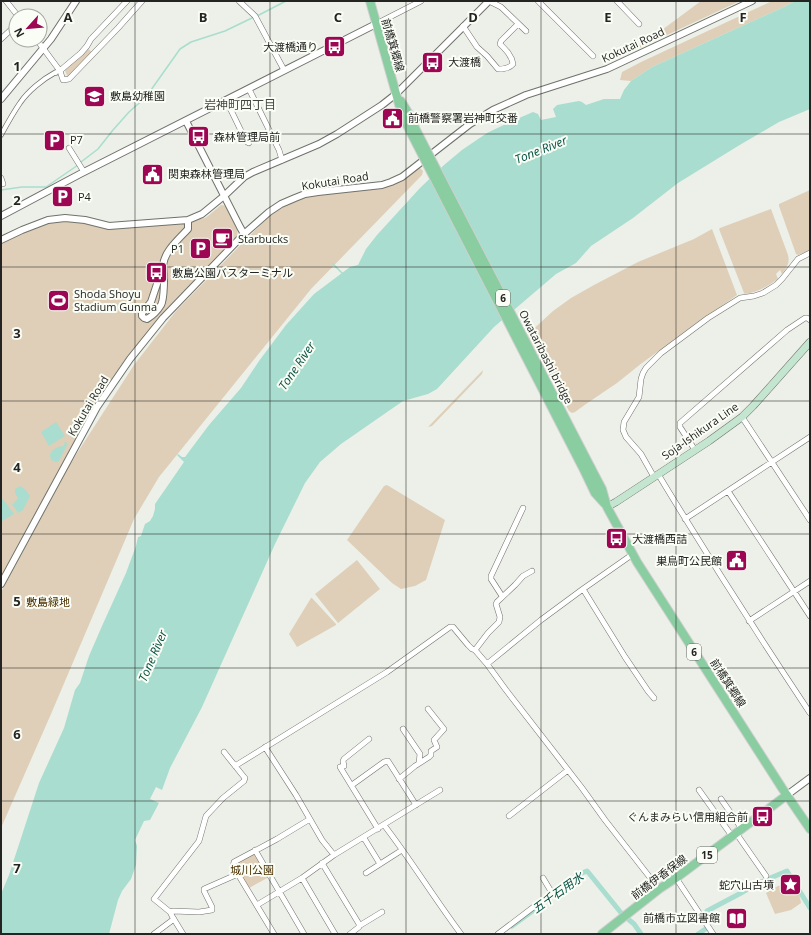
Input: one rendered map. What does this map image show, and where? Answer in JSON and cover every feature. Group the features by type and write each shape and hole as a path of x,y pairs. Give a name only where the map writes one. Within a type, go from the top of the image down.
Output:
{"main road":[{"name":"前橋箕郷線","path":"370,1 402,115 412,130"},
{"name":"Owataribashi bridge","path":"412,130 588,470"},
{"name":"Soja-Ishikura Line","path":"607,506 695,450 742,417 810,342"},
{"name":"前橋箕郷線","path":"588,470 595,493 607,506 632,554 654,590 810,829"},
{"name":"前橋伊香保線","path":"602,934 659,889 787,795"}],"street":[{"path":"48,42 76,1"},
{"path":"1,135 21,101 46,78 58,72 81,53 91,39 127,1"},
{"path":"1,98 43,48 63,80 69,79 142,1"},
{"path":"239,1 255,16 284,70"},
{"path":"1,216 84,172 421,1"},
{"path":"1,240 48,220 65,218 85,220 109,226 188,220 202,214 244,177 319,144 382,105 396,94 489,1 501,7 526,31"},
{"path":"538,1 593,56"},
{"path":"618,1 640,24"},
{"name":"Kokutai Road","path":"1,584 97,407 126,365 163,318 244,234 269,212 281,204 305,194 382,185 391,182 402,177 470,124 499,108 533,92 607,69 752,1"},
{"path":"464,26 477,46 498,69 500,69 513,64 507,51 500,44 501,41 518,24"},
{"path":"249,89 282,160"},
{"path":"226,100 249,144"},
{"path":"186,120 244,234"},
{"path":"69,148 84,172"},
{"path":"1,178 3,184"},
{"path":"163,266 165,272 162,304 150,317 147,319 144,318 142,313 151,302 163,266 164,263 169,251 188,229 188,220"},
{"path":"810,253 798,259 776,285 754,296 740,298 708,318 661,353 643,372 638,397 624,422 623,430 626,437 641,454 656,475 810,713"},
{"path":"695,450 680,427 680,423 787,330 805,318 810,320"},
{"path":"742,417 810,520"},
{"path":"685,519 810,437"},
{"path":"728,492 810,616"},
{"path":"502,596 491,576 523,508"},
{"path":"487,664 535,625 632,554"},
{"path":"475,650 487,634 499,622 500,616 496,604 497,602 523,576 532,571"},
{"path":"750,621 810,582"},
{"path":"583,589 625,657 654,698"},
{"path":"235,766 394,667 450,627 454,628 487,664 659,889"},
{"path":"399,779 431,755 431,751 437,747 434,740 444,729 428,709"},
{"path":"403,729 420,754 419,763"},
{"path":"369,739 344,759 344,766 340,768 378,829"},
{"path":"266,747 322,840 334,855"},
{"path":"183,934 170,912 154,900 154,897 199,841 206,816 244,781 245,778 224,752"},
{"path":"352,785 386,761 389,762 416,804"},
{"path":"509,816 568,770"},
{"path":"787,795 810,778"},
{"path":"257,905 302,878 334,855 440,790"},
{"path":"699,790 737,833"},
{"path":"720,799 737,833 766,876"},
{"path":"274,934 238,874 234,866 234,862 278,839 310,819"},
{"path":"384,825 461,934"},
{"path":"364,838 380,864"},
{"path":"255,850 304,934"},
{"path":"366,873 402,850"},
{"path":"322,863 359,926"},
{"path":"170,912 199,912 212,910 212,907 204,893 204,889 238,874"},
{"path":"302,878 335,934"},
{"path":"498,934 552,894 543,878"},
{"path":"676,878 713,934"},
{"path":"350,934 359,926 382,912"},
{"path":"154,934 174,919"}],"green space":[{"path":"701,1 740,1 637,49 636,47 647,41"},
{"path":"772,1 795,1 652,67 631,81 620,80 622,72 641,62"},
{"path":"87,48 92,52 68,78 64,68"},
{"name":"敷島緑地","path":"419,167 423,171 422,175 311,289 159,477 134,519 1,828 1,592 70,464 134,365 176,311 266,219 285,206 306,197 381,187"},
{"path":"810,190 810,250 798,255 796,254 779,204"},
{"path":"221,205 228,206 234,218 238,230 236,239 158,320 122,364 100,396 1,577 1,243 34,227 64,220 116,229 205,218"},
{"path":"771,209 789,258 787,267 782,274 780,270 776,274 778,279 762,289 745,294 719,229"},
{"path":"712,229 737,295 575,412 572,413 569,411 527,335 553,311 571,298 638,262 694,239"},
{"path":"483,370 482,374 432,426 428,427"},
{"path":"387,485 445,520 426,580 415,586 401,589 392,583 347,540 384,486"},
{"path":"357,560 380,589 338,623 315,594"},
{"path":"311,598 336,625 297,647 289,634"},
{"name":"城川公園","path":"253,854 256,855 269,877 249,888 236,866 236,863"},
{"path":"794,881 801,903 791,910 775,914 766,893 778,886"}],"water":[{"name":"Tone River","path":"795,1 810,1 810,109 779,122 678,183 633,218 591,246 576,263 556,274 494,327 437,389 428,394 403,401 341,444 320,462 305,483 275,544 202,707 170,768 162,790 156,787 150,799 159,803 150,820 144,821 135,840 137,846 136,865 131,879 122,891 118,900 109,934 1,934 1,894 9,875 39,783 64,728 75,690 80,683 89,656 126,573 138,537 141,536 145,524 150,521 153,516 155,504 184,462 177,455 178,454 185,457 209,425 241,388 286,325 314,294 350,267 358,265 366,249 377,235 420,188 444,165 462,150 487,133 533,112 538,114 541,120 556,117 553,109 557,105 579,101 586,105 604,99 620,99 624,90 631,81 652,67"},
{"path":"56,422 65,436 49,446 41,432"},
{"path":"65,441 68,444 59,461 56,462 51,460 50,455 52,451 57,447 64,446"},
{"path":"20,486 25,489 30,496 23,510 18,513 12,504 18,498 15,493 15,489"},
{"path":"3,499 14,514 2,521 1,500"}],"waterway":[{"path":"257,16 286,1"},
{"path":"81,162 98,149 129,112 146,97 180,49 191,42 225,31 254,17"},
{"path":"1,190 22,187 46,187 78,165"},
{"path":"333,264 343,274"},
{"name":"五千石用水","path":"549,898 582,873 587,871 622,914 634,924 641,934"},
{"name":"五千石用水","path":"707,911 756,884 787,871 810,908"},
{"name":"五千石用水","path":"512,926 538,907"},
{"name":"五千石用水","path":"698,934 707,928"}],"place":[{"name":"大渡橋通り","path":"334,47"},
{"name":"大渡橋","path":"433,62"},
{"name":"敷島幼稚園","path":"95,96"},
{"name":"前橋警察署岩神町交番","path":"392,118"},
{"name":"森林管理局前","path":"199,137"},
{"name":"P7","path":"55,140"},
{"name":"関東森林管理局","path":"153,174"},
{"name":"P4","path":"62,197"},
{"name":"Starbucks","path":"223,239"},
{"name":"P1","path":"200,249"},
{"name":"敷島公園バスターミナル","path":"156,273"},
{"name":"Shoda Shoyu Stadium Gunma","path":"59,300"},
{"name":"大渡橋西詰","path":"616,539"},
{"name":"巣鳥町公民館","path":"737,561"},
{"name":"ぐんまみらい信用組合前","path":"763,817"},
{"name":"蛇穴山古墳","path":"790,885"},
{"name":"前橋市立図書館","path":"736,918"}],"district":[{"name":"岩神町四丁目","path":"240,105"}]}
